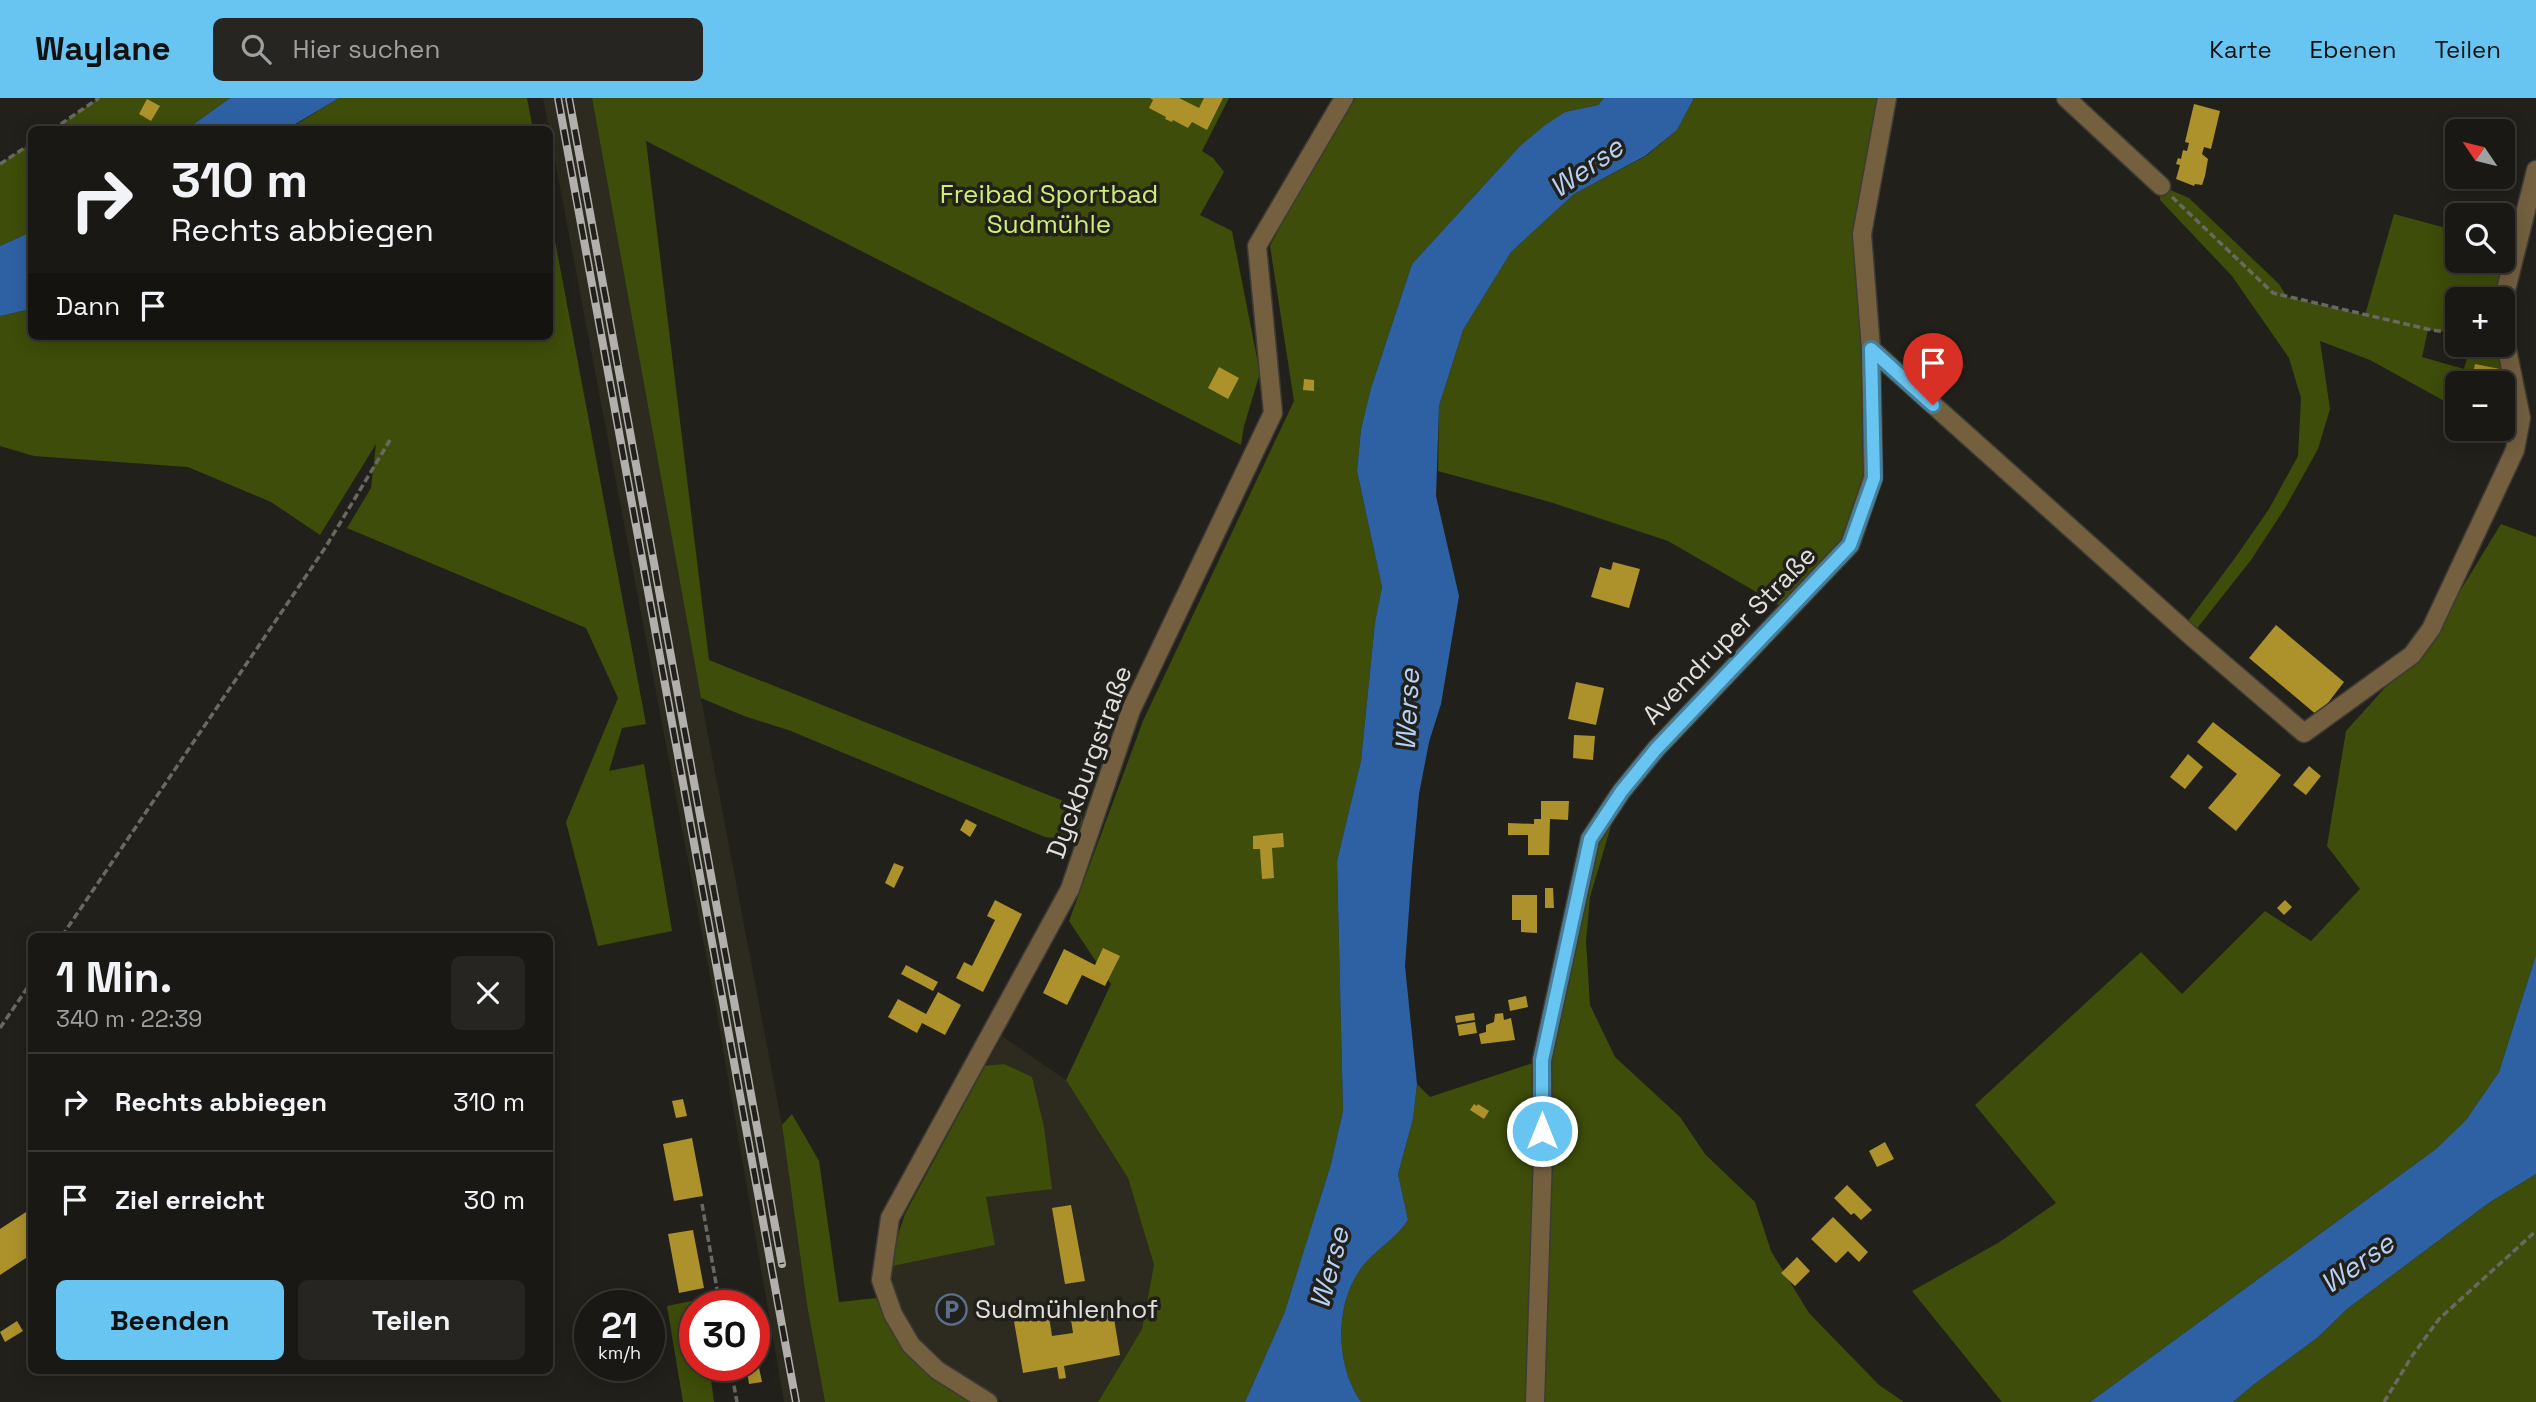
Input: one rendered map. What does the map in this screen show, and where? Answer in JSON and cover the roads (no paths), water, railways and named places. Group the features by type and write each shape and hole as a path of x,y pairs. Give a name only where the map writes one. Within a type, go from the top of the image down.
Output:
{"street":[{"name":"Dyckburgstraße","path":"988,1402 936,1370 911,1345 893,1314 881,1280 890,1218 1070,889 1132,710 1273,413 1256,246 1345,98"},
{"name":"Avendruper Straße","path":"1535,1402 1543,1154 1542,1060 1590,839 1621,792 1656,749 1850,545 1874,478 1871,349 1862,234 1887,98"},
{"path":"2066,98 2161,186"},
{"path":"2507,287 2536,170"},
{"path":"1871,349 2191,636 2304,733 2412,654 2431,629 2515,450 2521,418 2509,357"}],"water":[{"path":"230,98 339,98 292,126 191,126"},
{"name":"Werse","path":"1604,98 1694,98 1677,130 1645,156 1574,194 1511,252 1463,330 1439,406 1436,496 1459,596 1441,704 1429,742 1419,794 1412,868 1405,966 1417,1084 1413,1119 1398,1174 1408,1220 1362,1267 1346,1298 1343,1316 1341,1334 1346,1370 1361,1402 1245,1402 1284,1314 1331,1164 1343,1111 1337,861 1361,761 1375,622 1382,587 1357,471 1361,429 1371,388 1412,264 1520,146 1565,112 1598,105"},
{"path":"28,233 28,310 0,316 0,246"},
{"name":"Werse","path":"2536,955 2536,1174 2490,1202 2347,1309 2317,1338 2233,1402 2090,1402 2436,1149 2466,1120 2499,1072"}],"railway":[{"path":"558,98 796,1402"},
{"path":"569,98 782,1264"}],"place":[{"name":"Sudmühlenhof","path":"952,1309"}],"park label":[{"name":"Freibad Sportbad Sudmühle","path":"1049,209"}]}
